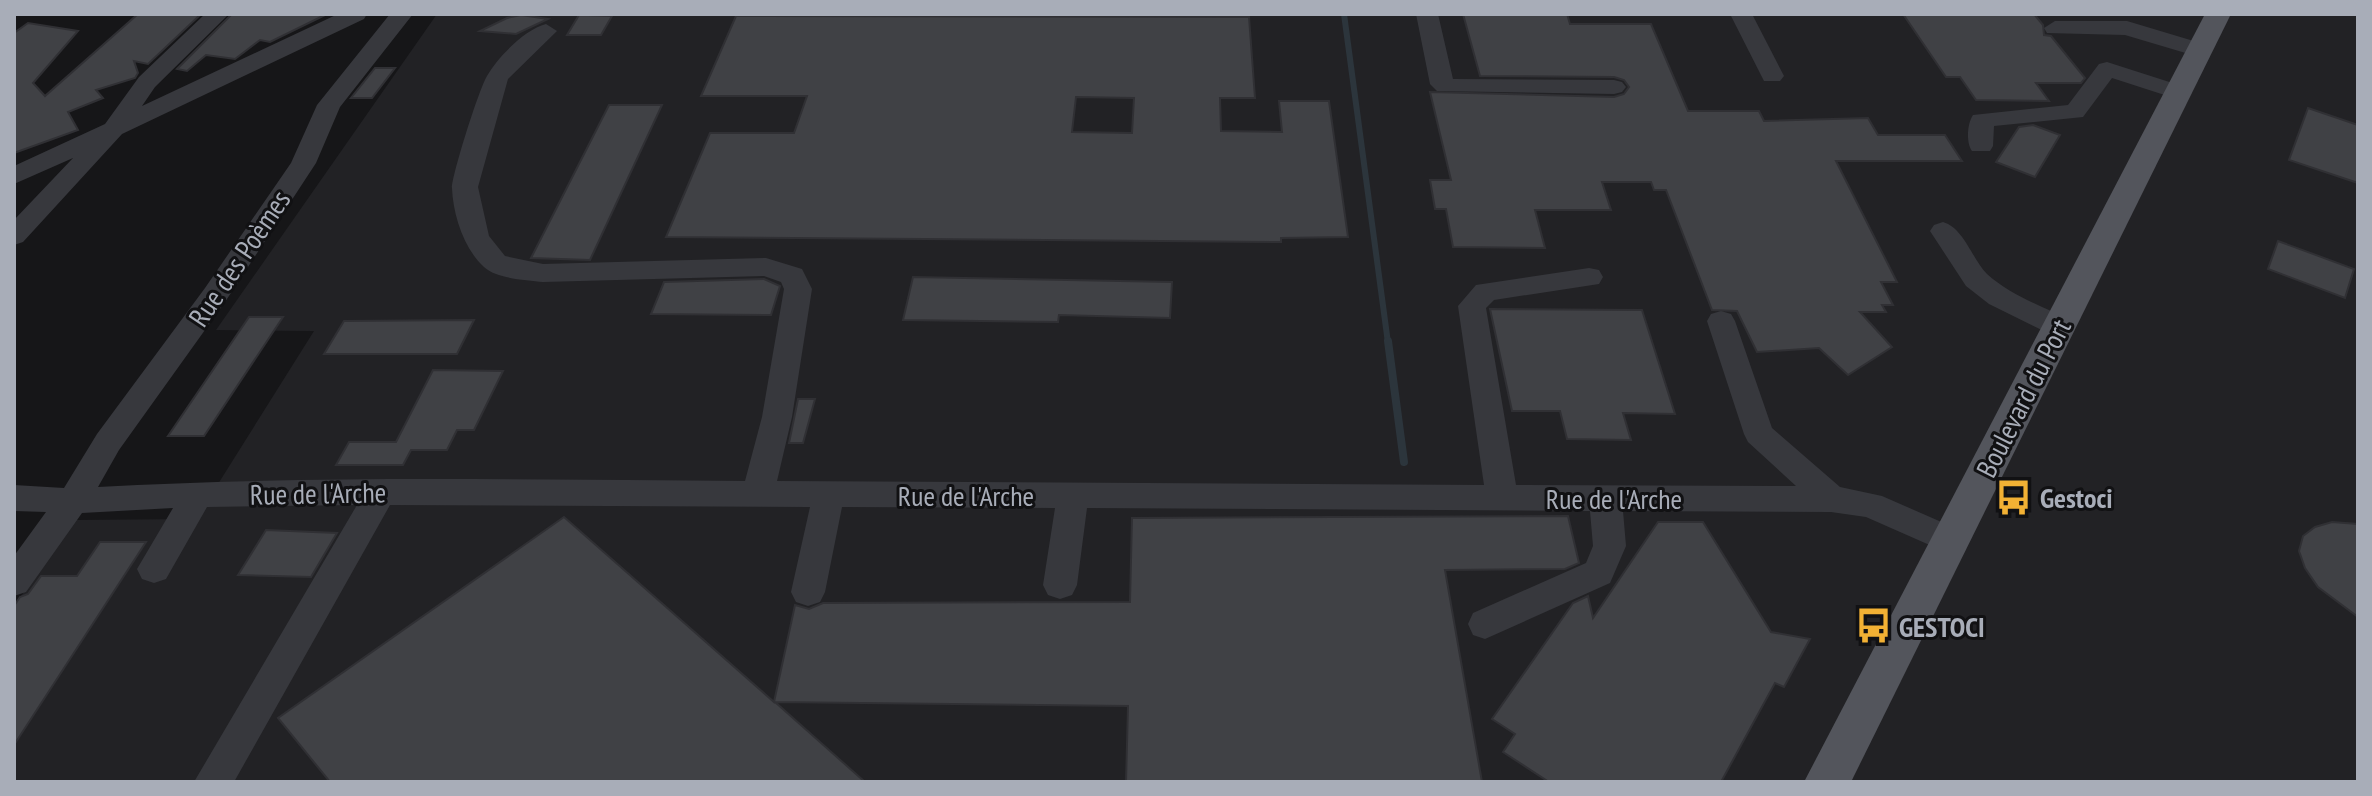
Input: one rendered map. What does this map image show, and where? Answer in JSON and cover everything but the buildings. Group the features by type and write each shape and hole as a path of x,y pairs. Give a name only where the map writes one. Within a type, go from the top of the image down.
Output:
{"main road":[{"name":"Boulevard du Port","path":"1827,782 2218,14"}],"street":[{"path":"14,236 111,132 130,103 162,67 218,14"},
{"path":"14,176 356,14"},
{"name":"Rue des Poèmes","path":"73,501 108,442 215,295 303,163 329,105 402,14"},
{"path":"1427,14 1442,84 1447,87 1614,87"},
{"path":"1741,14 1772,76"},
{"path":"2055,28 2127,28 2199,50"},
{"path":"546,31 516,56 497,78 465,187 476,238 495,262 519,270 543,273 766,267 792,276 798,289 777,417 758,493"},
{"path":"1981,146 1982,120 2075,112 2107,69 2177,92"},
{"path":"1943,231 1976,279 1999,297 2060,327"},
{"path":"1502,498 1472,306 1486,292 1589,277"},
{"path":"1721,321 1759,434 1831,499"},
{"path":"213,782 381,492"},
{"name":"Rue de l'Arche","path":"14,498 73,501 198,494 381,492 1831,499 1871,505 1950,541"},
{"path":"154,569 198,494"},
{"path":"808,592 829,494"},
{"path":"1060,585 1073,495"},
{"path":"1485,624 1598,573 1605,565 1610,547 1604,498"},
{"path":"14,582 73,501"}],"shaded area":[{"path":"437,14 2358,14 2358,782 14,782 14,606 74,520 196,519 314,331 216,330"}],"waterway":[{"path":"1344,14 1388,343"},
{"path":"1388,341 1404,462"}],"place":[{"name":"Gestoci","path":"2014,497"},
{"name":"GESTOCI","path":"1873,626"}]}
